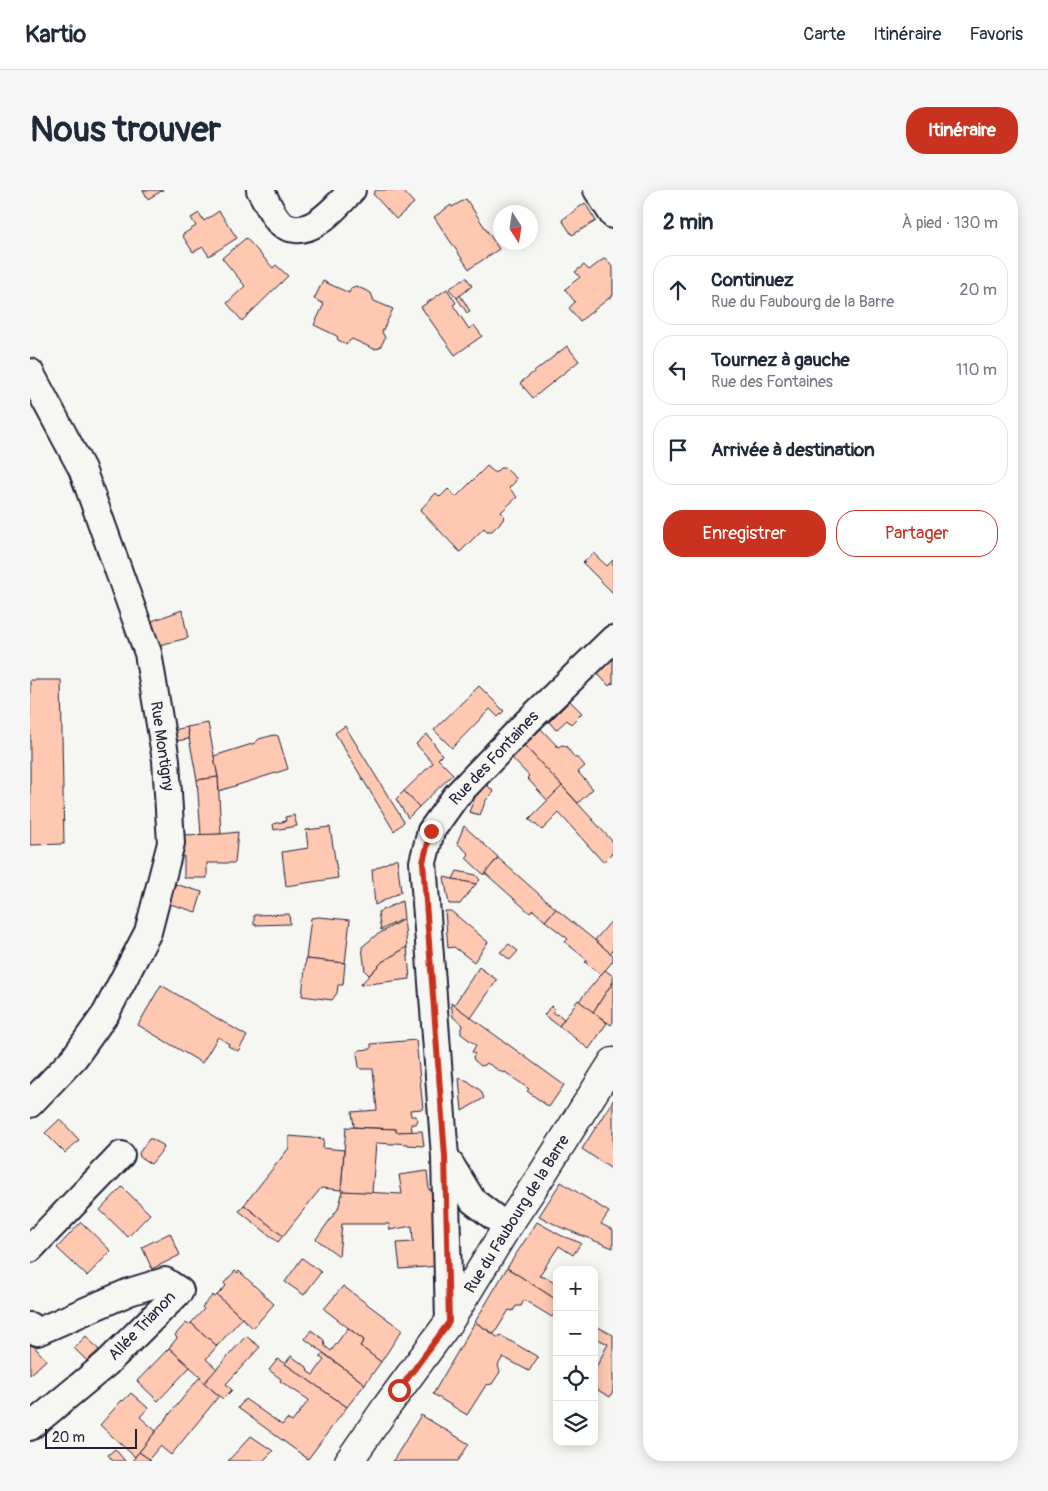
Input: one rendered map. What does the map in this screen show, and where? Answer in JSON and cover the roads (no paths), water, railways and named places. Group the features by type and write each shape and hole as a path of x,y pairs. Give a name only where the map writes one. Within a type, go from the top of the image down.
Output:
{"main road":[{"name":"Rue du Faubourg de la Barre","path":"349,1461 386,1406 449,1322 507,1227 613,1062"}],"street":[{"path":"260,190 278,220 291,228 308,228 323,220 352,190"},
{"path":"597,190 613,215"},
{"name":"Rue Montigny","path":"30,372 82,469 148,653 166,760 171,843 148,932 106,1014 74,1058 30,1104"},
{"name":"Rue des Fontaines","path":"449,1322 445,1156 423,862 431,831 456,796 528,721 613,639"},
{"path":"30,1249 121,1155"},
{"path":"445,1156 473,1201 507,1227"},
{"name":"Allée Trianon","path":"30,1326 38,1332 129,1292 165,1281 180,1291 106,1364 30,1427"}]}
